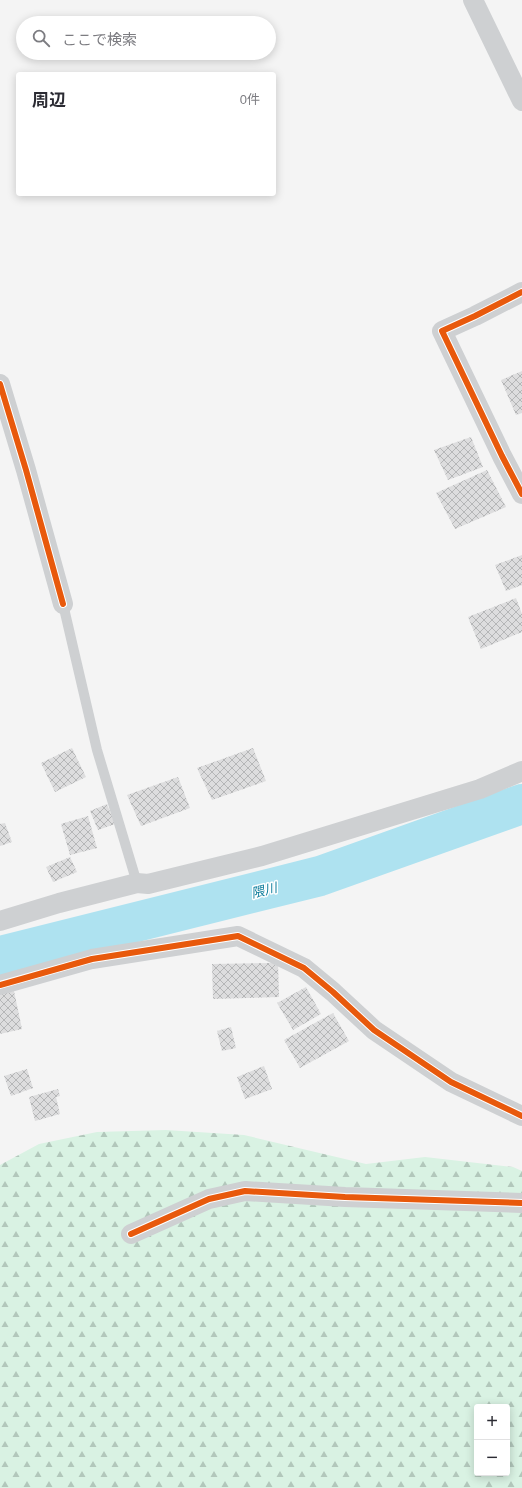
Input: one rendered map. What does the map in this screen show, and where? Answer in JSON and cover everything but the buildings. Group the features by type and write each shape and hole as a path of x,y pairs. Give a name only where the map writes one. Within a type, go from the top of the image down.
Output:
{"street":[{"path":"473,0 522,101"},
{"path":"522,292 475,316 442,330 502,456 522,494"},
{"path":"0,384 26,470 63,604"},
{"path":"0,921 59,903 137,883 148,884 262,856 480,789 522,771"},
{"path":"0,985 92,959 238,936 304,968 333,992 374,1030 451,1082 522,1116"},
{"path":"131,1234 209,1199 245,1191 345,1197 522,1203"}],"lane":[{"path":"63,604 97,750 137,883"}],"green space":[{"path":"166,1130 244,1135 366,1164 425,1157 513,1167 522,1171 522,1488 0,1488 0,1165 39,1144 97,1132"}],"waterway":[{"name":"隈川","path":"0,956 320,876 522,804"}],"cycle path":[{"path":"522,292 442,331 502,456 522,494"},
{"path":"0,384 26,470 63,604"},
{"path":"0,985 92,959 238,936 304,968 333,992 374,1030 451,1082 522,1116"},
{"path":"131,1234 209,1199 245,1191 345,1197 522,1203"}]}
